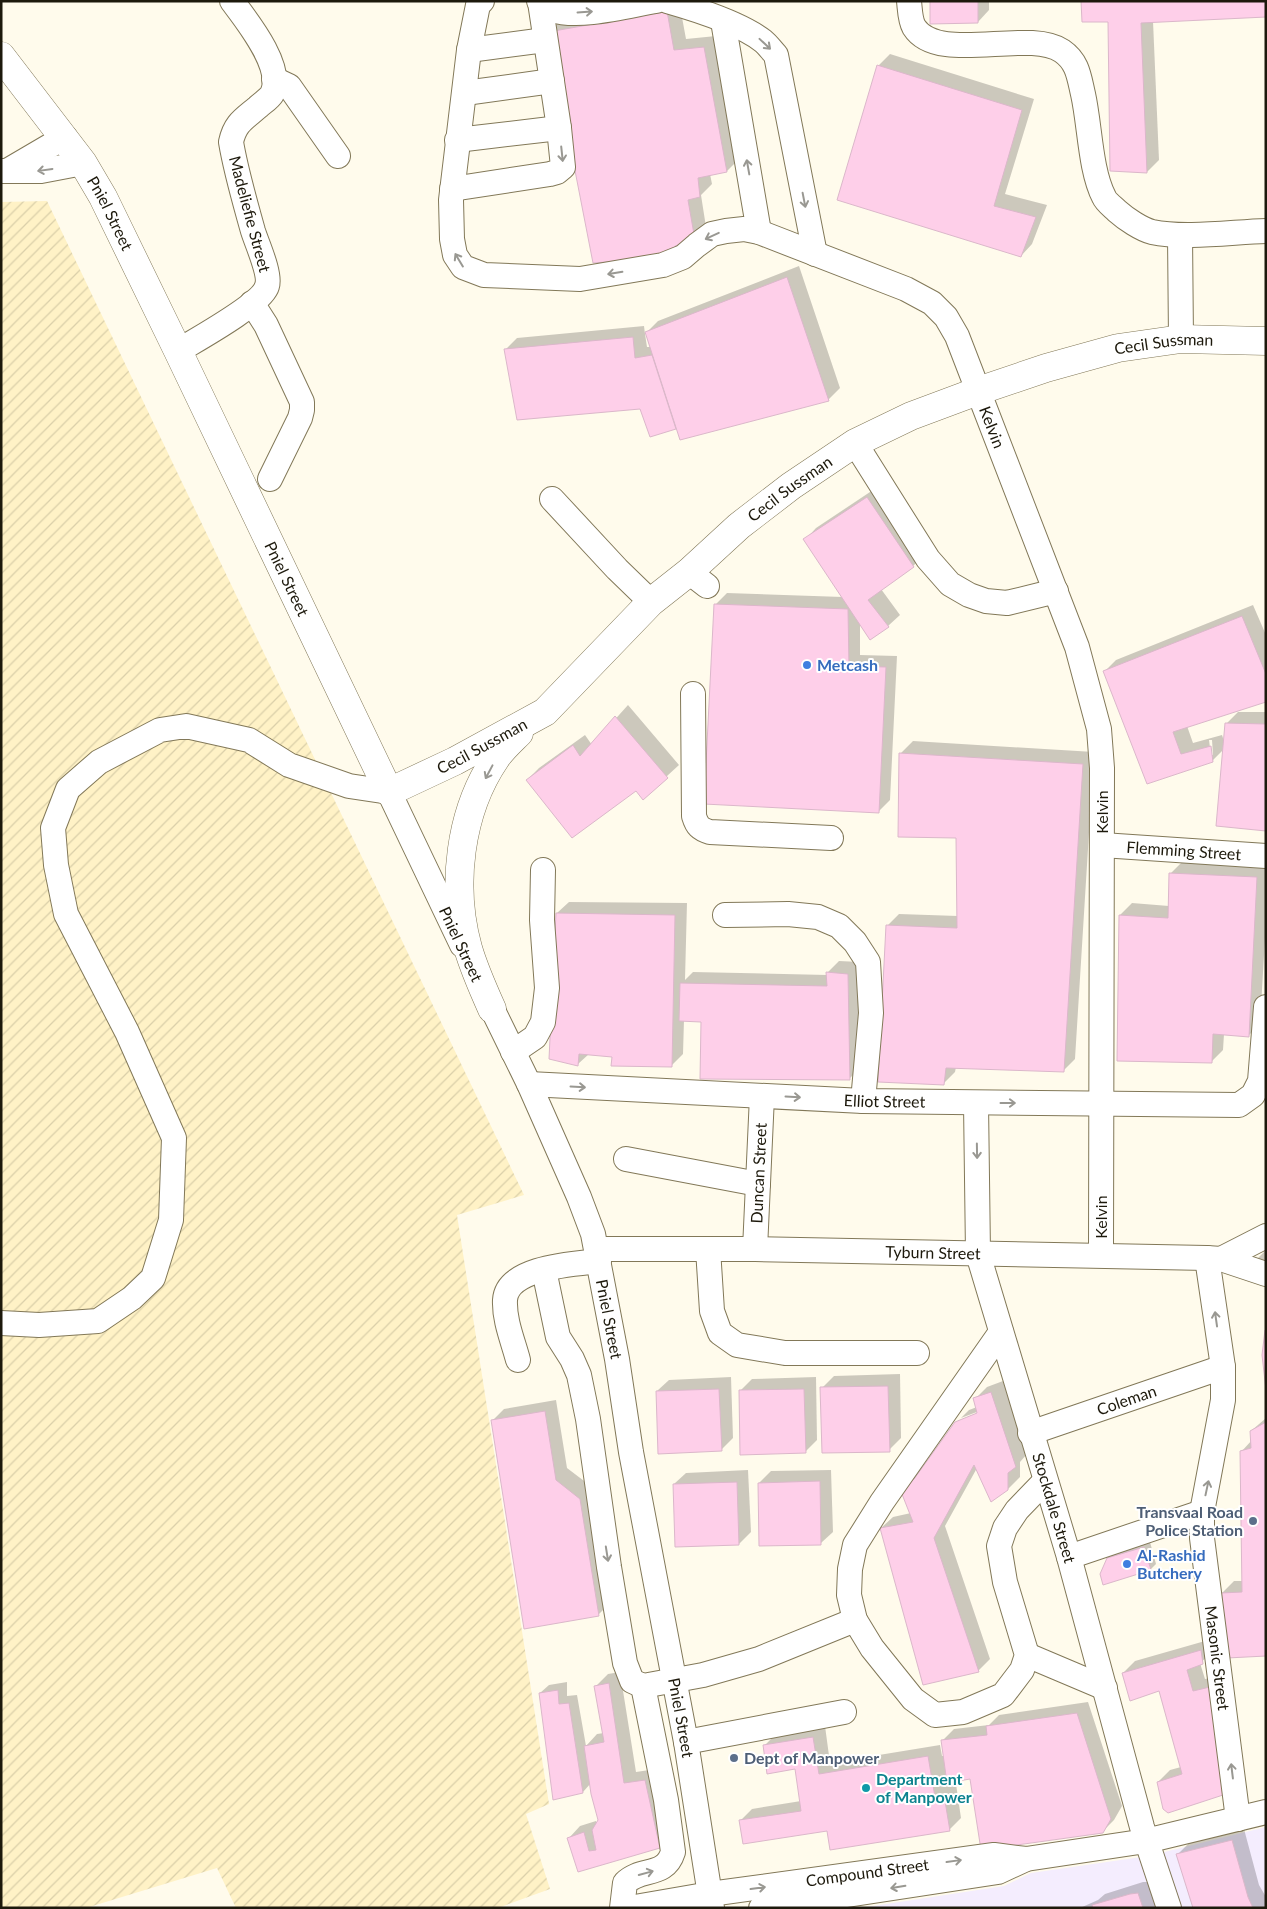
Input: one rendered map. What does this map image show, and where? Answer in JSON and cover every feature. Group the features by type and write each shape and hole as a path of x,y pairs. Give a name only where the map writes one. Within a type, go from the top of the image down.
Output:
{"main road":[{"name":"Pniel Street","path":"1,56 83,163 103,197 389,792"},
{"name":"Cecil Sussman","path":"389,792 455,761 546,712 652,602 698,579 746,520 791,486 855,443 911,416 978,391 1046,368 1118,348 1181,340 1266,341"},
{"path":"492,1008 468,948 461,916 459,883 462,850 469,818 481,787 496,758 519,733 546,712"}],"street":[{"path":"232,1 247,21 271,61 274,79 289,86 338,156"},
{"name":"Kelvin","path":"482,1 478,5 469,50 452,189 452,239 455,255 463,267 484,275 580,278 598,276 663,265 683,257 712,234 744,229 759,232 906,289 932,303 946,317 957,336 1077,647 1099,729 1102,768 1101,1256"},
{"path":"539,2 550,9 576,12 596,11 656,1"},
{"path":"667,1 724,21 758,38 776,56 815,254"},
{"path":"909,1 910,15 914,27 922,36 931,41 950,45 1039,44 1062,50 1076,64 1086,110 1095,168 1104,199 1124,217 1151,232 1180,235 1266,231"},
{"path":"452,189 557,172 562,167 559,128 539,2"},
{"path":"724,21 759,232"},
{"path":"469,50 546,40"},
{"name":"Madeliefie Street","path":"178,351 252,303 264,292 268,285 267,275 251,224 231,142 233,130 272,95 274,79"},
{"path":"465,93 552,81"},
{"path":"457,140 559,128"},
{"path":"4,171 64,137"},
{"path":"4,171 41,171 83,163"},
{"path":"1180,235 1181,340"},
{"path":"252,303 266,325 302,402 300,418 270,479"},
{"path":"855,443 928,559 950,584 969,595 986,601 1007,603 1056,591"},
{"path":"552,499 617,569 652,602"},
{"path":"693,694 694,816 701,829 710,832 830,838"},
{"path":"1,1323 39,1325 98,1321 132,1298 153,1278 171,1220 174,1138 126,1032 66,914 56,865 53,828 68,789 99,762 125,748 160,730 186,726 249,740 289,764 349,786 389,792"},
{"name":"Pniel Street","path":"389,792 529,1084 583,1206 598,1255 617,1359 631,1452 686,1742 711,1901"},
{"name":"Flemming Street","path":"1102,846 1266,856"},
{"path":"513,1052 535,1037 543,1022 547,988 542,920 543,870"},
{"path":"725,915 788,914 818,917 839,926 855,942 868,962 871,1012 864,1101"},
{"name":"Elliot Street","path":"529,1084 864,1101 1101,1102 1239,1105 1253,1096 1260,1081 1266,1007"},
{"name":"Duncan Street","path":"755,1249 762,1096"},
{"name":"Stockdale Street","path":"976,1102 978,1254 1069,1557 1146,1841 1169,1908"},
{"path":"626,1159 758,1184"},
{"path":"1214,1258 1266,1236"},
{"name":"Tyburn Street","path":"518,1360 507,1320 505,1298 511,1284 524,1275 598,1255 755,1249 1214,1258 1266,1274"},
{"path":"708,1250 712,1311 720,1332 737,1345 786,1353 917,1354"},
{"name":"Masonic Street","path":"1214,1258 1223,1367 1223,1400 1202,1512 1204,1547 1238,1819"},
{"path":"544,1270 558,1337 572,1359 579,1375 588,1419 625,1663 632,1681 643,1686 675,1682 759,1659 855,1620"},
{"path":"1001,1332 887,1495 856,1545 850,1568 849,1596 855,1620 872,1648 912,1699 935,1715 962,1712 1003,1694 1022,1670 1027,1655 1005,1582 999,1546 1005,1528 1017,1510 1045,1481"},
{"name":"Coleman","path":"1030,1432 1223,1367"},
{"path":"1069,1557 1202,1512"},
{"path":"1027,1655 1105,1688"},
{"path":"622,1908 625,1884 632,1877 664,1867 671,1859 673,1852 643,1686"},
{"path":"686,1742 844,1712"},
{"name":"Compound Street","path":"629,1908 711,1901 994,1856 1026,1859 1146,1841 1266,1812"},
{"name":"Compound Street","path":"761,1908 998,1872 1026,1859"},
{"path":"813,1908 842,1896"}],"shaded area":[{"path":"47,201 524,1195 457,1215 549,1804 526,1814 550,1889 498,1908 236,1908 217,1868 86,1908 1,1908 1,202"},
{"path":"1266,1827 1266,1908 860,1908 1004,1886 1031,1873 1148,1856"}],"building":[{"path":"930,1 978,1 978,23 930,24"},
{"path":"1081,1 1266,1 1266,17 1141,23 1147,173 1110,171 1108,22 1082,22"},
{"path":"667,11 674,50 704,47 727,172 698,178 700,197 688,200 695,240 675,246 677,257 593,263 548,32"},
{"path":"877,65 1022,110 994,206 1036,217 1021,257 837,200"},
{"path":"787,277 829,401 680,440 645,332"},
{"path":"633,337 635,358 652,355 676,429 650,437 640,409 517,420 504,349"},
{"path":"867,497 914,567 868,600 889,627 870,640 803,539"},
{"path":"714,604 848,609 849,666 886,667 879,813 704,804"},
{"path":"1242,616 1266,674 1266,702 1173,732 1181,754 1211,746 1213,762 1147,784 1103,671"},
{"path":"615,716 668,778 643,800 636,791 572,838 526,780 573,745 580,756"},
{"path":"1225,723 1266,724 1266,831 1216,826"},
{"path":"899,753 1083,764 1064,1072 946,1068 944,1085 878,1082 886,925 957,928 956,838 898,837"},
{"path":"1169,873 1257,877 1249,1037 1213,1034 1212,1063 1117,1061 1119,915 1168,918"},
{"path":"556,913 675,915 672,1067 611,1066 612,1057 579,1054 578,1066 549,1059"},
{"path":"826,972 848,974 850,1080 700,1079 701,1022 679,1021 680,983 827,986"},
{"path":"1266,1330 1266,1390 1262,1355"},
{"path":"888,1386 890,1452 822,1453 820,1387"},
{"path":"719,1389 722,1451 658,1454 656,1391"},
{"path":"804,1389 806,1453 740,1455 739,1390"},
{"path":"991,1392 1016,1467 1008,1473 1008,1490 991,1502 974,1465 934,1538 979,1672 923,1685 880,1528 913,1522 898,1484 914,1479 955,1422 977,1413 973,1398"},
{"path":"545,1411 556,1480 580,1499 599,1616 524,1629 491,1420"},
{"name":"Transvaal Road Police Station","path":"1266,1422 1266,1656 1227,1658 1221,1593 1242,1592 1240,1451 1251,1448 1250,1431"},
{"path":"820,1481 821,1545 759,1546 758,1483"},
{"path":"737,1482 739,1545 675,1547 673,1484"},
{"name":"Al-Rashid Butchery","path":"1144,1547 1151,1570 1103,1585 1100,1574 1107,1558"},
{"path":"1201,1650 1203,1664 1187,1670 1193,1691 1210,1687 1223,1795 1168,1813 1163,1809 1157,1782 1182,1774 1159,1691 1130,1701 1122,1673"},
{"path":"609,1683 624,1783 645,1780 660,1848 578,1872 567,1838 584,1832 589,1851 596,1850 592,1830 598,1820 591,1794 584,1746 604,1742 594,1686"},
{"path":"558,1690 559,1704 569,1703 583,1793 553,1800 539,1693"},
{"path":"1077,1713 1111,1819 1103,1833 981,1850 970,1779 947,1783 941,1740 987,1735 986,1726"},
{"name":"Department of Manpower","path":"813,1737 819,1774 928,1756 935,1797 944,1795 950,1831 830,1850 827,1831 743,1844 739,1820 801,1811 795,1769 767,1774 763,1745"},
{"path":"1232,1840 1248,1897 1253,1908 1193,1908 1176,1854"},
{"path":"1138,1893 1143,1908 1093,1908 1092,1905 1130,1894"}],"place":[{"name":"Metcash","path":"807,665"},
{"name":"Transvaal Road Police Station","path":"1253,1521"},
{"name":"Al-Rashid Butchery","path":"1127,1564"},
{"name":"Dept of Manpower","path":"734,1758"},
{"name":"Department of Manpower","path":"866,1788"}]}
